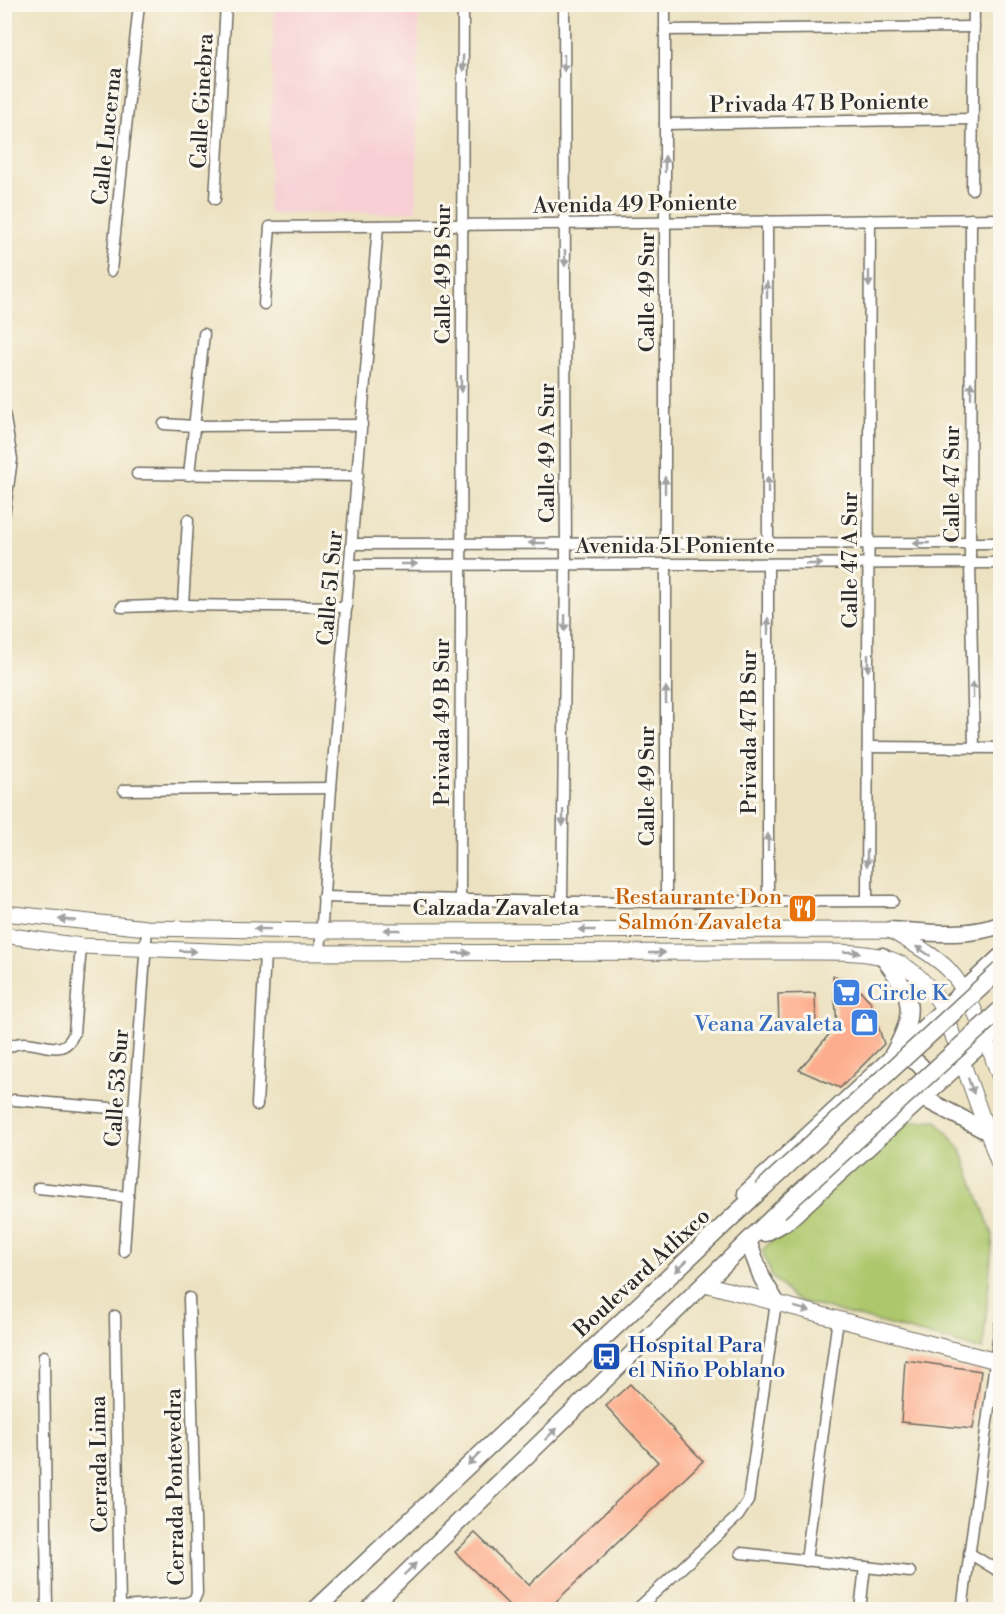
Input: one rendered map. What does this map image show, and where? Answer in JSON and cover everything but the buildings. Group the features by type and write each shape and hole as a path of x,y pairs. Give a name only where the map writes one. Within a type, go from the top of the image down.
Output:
{"main road":[{"name":"Calzada Zavaleta","path":"4,913 147,927 320,930 890,930"},
{"path":"890,930 959,933 1000,925"},
{"path":"890,930 927,952 947,969 965,991 1000,1078"},
{"name":"Calzada Zavaleta","path":"4,935 81,945 147,950 265,953 859,952 882,956 902,964 918,976 932,991 944,1011 1000,1167"},
{"path":"882,956 900,981 909,1005 908,1022 892,1056"},
{"path":"724,1226 742,1196 892,1056 965,991 999,966"},
{"name":"Boulevard Atlixco","path":"315,1610 999,966"},
{"path":"368,1610 779,1211 1000,1010"},
{"path":"748,1241 786,1222 1000,1027"},
{"path":"892,1056 911,1058 925,1071 927,1083 923,1098"},
{"path":"923,1098 988,1132"},
{"path":"748,1241 758,1270 776,1302"},
{"path":"705,1284 999,1361"}],"street":[{"name":"Calle Lucerna","path":"111,271 140,4"},
{"name":"Calle Ginebra","path":"215,199 226,4"},
{"name":"Calle 49 B Sur","path":"461,544 463,4"},
{"name":"Calle 49 A Sur","path":"562,902 566,564 564,4"},
{"name":"Calle 49 Sur","path":"665,4 665,543"},
{"path":"972,189 974,4"},
{"path":"665,30 974,27"},
{"name":"Privada 47 B Poniente","path":"665,124 973,119"},
{"name":"Calle 47 Sur","path":"971,219 970,563 974,748"},
{"name":"Avenida 49 Poniente","path":"264,304 270,227 1000,219"},
{"name":"Calle 47 A Sur","path":"867,900 870,220"},
{"path":"767,221 768,543"},
{"name":"Calle 51 Sur","path":"320,954 320,930 378,226"},
{"path":"189,475 204,334"},
{"path":"4,413 12,459 4,516"},
{"path":"164,424 194,426 362,425"},
{"path":"137,474 358,476"},
{"path":"183,605 188,520"},
{"name":"Avenida 51 Poniente","path":"352,544 1000,543"},
{"name":"Privada 49 B Sur","path":"460,901 461,544"},
{"name":"Avenida 51 Poniente","path":"350,565 1000,563"},
{"name":"Calle 49 Sur","path":"666,564 666,901"},
{"name":"Privada 47 B Sur","path":"768,564 768,901"},
{"path":"122,607 183,605 346,607"},
{"path":"868,747 1000,748"},
{"path":"124,790 332,788"},
{"path":"323,897 562,902 893,901"},
{"name":"Calle 53 Sur","path":"124,1251 147,927"},
{"path":"4,1050 21,1043 55,1048 70,1042 74,1033 81,945"},
{"path":"257,1105 265,953"},
{"path":"14,1100 134,1110"},
{"path":"38,1188 128,1197"},
{"name":"Cerrada Pontevedra","path":"119,1608 186,1603 194,1600 197,1593 189,1298"},
{"path":"636,1610 738,1516 748,1501 776,1302"},
{"name":"Cerrada Lima","path":"115,1316 119,1608"},
{"path":"806,1561 838,1318"},
{"path":"962,1610 999,1361 1000,1325"},
{"path":"44,1356 47,1610"},
{"path":"741,1553 910,1572"},
{"path":"969,1553 1000,1572"},
{"path":"860,1610 865,1567"}],"shaded area":[{"path":"274,5 419,5 416,211 268,213"}],"green space":[{"path":"936,1120 960,1148 993,1235 983,1350 796,1300 772,1277 762,1250 905,1122"}],"place":[{"name":"Restaurante Don Salmón Zavaleta","path":"803,909"},
{"name":"Circle K","path":"846,992"},
{"name":"Veana Zavaleta","path":"864,1023"},
{"name":"Hospital Para el Niño Poblano","path":"607,1357"}]}
